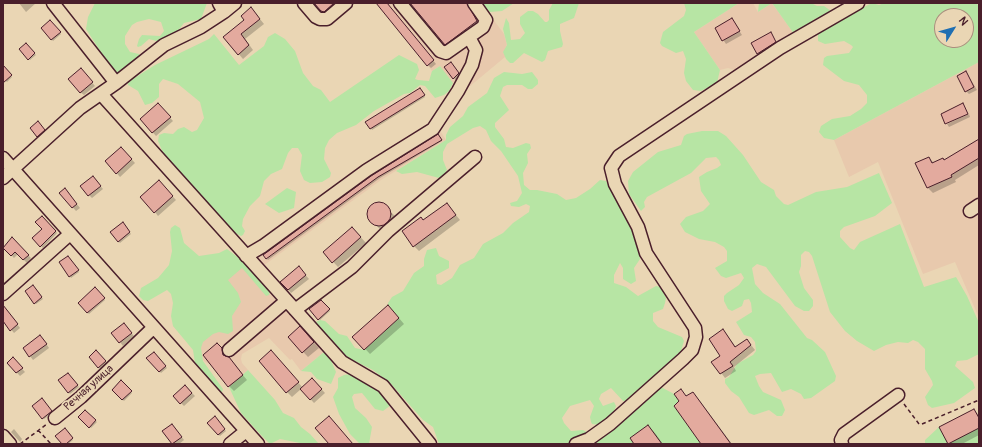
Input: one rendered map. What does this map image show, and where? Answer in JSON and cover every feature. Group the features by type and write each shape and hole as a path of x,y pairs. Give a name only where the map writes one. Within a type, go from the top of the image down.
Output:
{"street":[{"path":"53,3 116,83"},
{"path":"8,174 80,108 116,83 164,45 201,28 222,8 235,3"},
{"path":"304,3 316,17 320,19 327,19 346,3"},
{"path":"400,3 440,51 446,53 483,27 486,20 474,3"},
{"path":"576,444 589,439 610,424 683,359 692,350 696,337 695,328 646,253 638,227 615,184 611,168 619,156 780,48 858,3"},
{"path":"246,256 263,246 367,170 433,129 458,91 472,65 476,50 469,37"},
{"path":"101,94 342,362 382,386 430,444"},
{"path":"295,310 352,267 388,231 475,157"},
{"path":"3,158 8,174 70,234 258,444"},
{"path":"3,294 70,234"},
{"path":"229,350 286,301"},
{"name":"Речная улица","path":"55,418 81,397 153,328"},
{"path":"842,444 841,440 844,434 898,395"},
{"path":"230,444 246,431"},
{"path":"3,436 10,444"}],"path":[{"path":"898,395 919,424 979,400"},
{"name":"Речная улица","path":"20,444 55,418"},
{"path":"38,430 51,444"}],"shaded area":[{"path":"376,3 481,3 504,34 507,45 505,57 463,92 439,129 446,140 381,180 263,266 250,249 432,125 456,88 440,66 432,71"},
{"path":"739,3 753,3 758,12 772,3 794,34 737,71 728,68 720,70 694,32"},
{"path":"979,62 979,318 955,262 923,274 878,162 849,177 834,140"},
{"path":"245,260 274,293 284,309 288,311 324,352 301,371 292,359 290,360 269,338 242,354 242,363 248,370 229,387 211,365 205,362 173,326"}],"green space":[{"path":"95,3 207,3 201,19 184,23 177,32 160,42 149,39 141,46 137,46 142,35 160,36 164,31 161,22 149,19 132,25 125,36 125,44 130,52 139,54 141,58 120,74 115,74 86,29 88,17"},
{"path":"481,3 514,3 502,11 490,12 486,11"},
{"path":"553,3 579,3 574,18 560,24 563,44 562,47 548,51 545,60 542,62 524,53 513,63 510,63 506,59 503,52 507,45 503,29 506,18 509,23 511,40 520,39 525,33 520,24 520,17 528,11 533,11 545,22 547,22 549,20 549,10"},
{"path":"684,3 739,3 694,32 720,70 717,83 701,91 693,90 686,81 684,73 686,59 683,51 676,53 662,46 660,43 663,32 684,16 686,10"},
{"path":"759,3 772,3 758,12"},
{"path":"772,3 811,3 817,6 824,6 831,11 829,15 813,20 811,25 794,34"},
{"path":"872,3 879,5 884,3 976,3 979,6 979,62 834,140 824,138 819,132 821,126 832,119 850,116 861,109 867,103 867,95 859,85 844,81 823,65 824,58 827,56 849,53 853,47 844,41 825,44 818,41 819,30"},
{"path":"275,33 285,39 295,51 303,73 313,86 321,90 330,102 399,55 417,64 419,70 415,79 429,81 432,71 440,66 453,83 449,91 444,95 435,98 425,86 420,85 410,93 404,94 374,111 356,125 337,133 329,140 325,148 324,159 331,173 330,177 322,182 310,183 304,180 300,171 302,155 298,148 292,148 288,153 282,169 271,174 264,181 260,196 250,206 243,219 242,226 245,231 241,236 231,231 164,155 158,141 159,135 164,133 173,134 178,129 184,127 192,132 197,130 204,118 200,102 178,84 163,79 159,84 159,97 152,103 145,105 138,91 128,85 128,82 155,65 209,39 214,34 239,65 264,46 268,37"},
{"path":"504,72 522,74 532,72 538,80 538,84 532,89 528,89 522,85 507,85 503,87 500,96 509,110 495,123 495,127 504,139 506,147 513,148 526,143 530,144 531,148 527,154 528,163 523,173 524,185 530,190 557,194 566,200 576,198 600,180 606,181 636,234 640,259 634,268 636,281 631,284 623,279 623,268 620,263 614,275 614,283 626,287 638,296 656,286 661,287 666,298 665,303 663,309 653,313 653,321 658,327 682,337 684,341 680,354 628,402 623,401 611,388 601,394 599,399 603,406 614,402 616,406 613,414 600,425 592,424 591,422 590,417 594,406 590,400 570,406 562,418 564,423 571,431 583,430 589,433 571,444 439,444 433,427 423,420 391,384 373,370 344,356 338,348 331,345 314,323 320,320 325,321 339,334 347,336 355,348 364,350 399,318 388,303 392,297 403,291 414,273 424,266 424,259 427,250 436,248 439,256 449,261 449,268 436,275 437,284 441,285 452,278 460,265 474,258 483,244 503,233 513,223 529,212 530,206 526,204 519,207 511,206 510,203 517,201 522,193 518,176 501,151 491,141 486,130 480,126 473,128 447,144 443,152 443,160 447,170 443,176 439,178 417,172 402,174 396,171 446,140 446,135 450,127 463,116 468,107 487,93 494,78"},
{"path":"702,131 718,131 726,136 743,155 761,182 774,190 776,196 784,204 788,205 816,192 847,187 879,173 892,203 875,216 844,227 840,231 840,237 850,248 854,250 860,242 900,224 924,287 956,277 967,296 979,323 979,354 967,360 957,361 955,366 973,382 975,388 954,403 932,408 928,405 925,397 933,385 925,369 925,349 918,342 913,340 908,343 898,342 886,345 874,351 857,341 845,331 830,312 812,256 809,252 805,251 801,255 801,266 799,272 804,288 813,300 813,306 809,311 804,311 795,306 766,267 757,264 752,268 755,284 763,293 780,304 807,338 812,340 825,352 836,376 835,381 811,398 804,399 801,394 791,389 782,392 771,373 760,374 755,376 763,392 781,400 785,410 782,416 777,416 769,410 754,415 749,413 739,397 731,391 725,383 725,379 729,377 737,364 753,355 756,351 755,342 751,337 744,335 736,322 752,312 749,299 744,300 742,306 732,311 728,309 724,301 724,296 739,285 744,278 741,273 726,278 721,276 715,268 727,261 727,251 724,247 715,242 699,239 685,232 680,224 686,217 703,211 710,204 701,191 699,177 721,165 719,160 716,157 706,158 691,173 647,197 644,202 645,207 641,211 629,194 628,181 633,172 658,152 681,145 684,136 687,134"},
{"path":"287,188 296,192 294,208 279,213 265,204"},
{"path":"175,225 180,228 184,243 199,256 219,253 227,249 240,259 245,260 266,284 270,292 269,295 266,296 242,268 228,280 238,293 241,302 232,316 233,331 228,334 219,332 213,334 203,342 201,348 203,361 223,389 222,392 219,393 195,363 193,350 173,326 171,316 173,303 171,294 167,290 148,301 143,300 139,296 141,288 158,278 169,265 172,251 170,232 171,228"},
{"path":"324,352 330,358 336,372 331,384 317,379 311,372 301,371"},
{"path":"248,370 275,400 283,413 294,418 319,444 305,444 280,439 270,444 259,433 241,413 229,387"},
{"path":"351,374 364,382 378,386 391,405 383,411 375,409 362,393 354,394 352,397 355,408 366,418 372,427 369,444 360,444 350,434 339,414 333,397 338,388 338,378"},
{"path":"661,387 674,394 679,401 674,406 701,444 586,444 656,388"},
{"path":"939,427 979,428 979,444 925,444 925,440"}],"building":[{"path":"314,3 334,3 324,12 321,11"},
{"path":"376,3 387,3 434,60 427,66"},
{"path":"410,3 467,3 477,21 445,45"},
{"path":"251,7 260,19 241,34 249,45 238,55 223,37 244,20 241,16"},
{"path":"732,18 740,31 722,41 715,28"},
{"path":"50,20 61,32 51,40 41,28"},
{"path":"771,32 776,42 757,54 751,43"},
{"path":"26,43 35,53 28,60 19,49"},
{"path":"451,62 459,73 453,79 444,67"},
{"path":"3,65 12,75 3,83"},
{"path":"81,68 93,82 80,93 68,79"},
{"path":"966,71 974,87 965,92 957,76"},
{"path":"420,88 425,95 370,129 365,122"},
{"path":"158,103 171,117 152,133 140,119"},
{"path":"963,103 968,114 945,124 941,114"},
{"path":"38,121 45,130 37,137 30,128"},
{"path":"438,134 442,140 378,177 266,259 263,255 371,176"},
{"path":"979,139 979,158 951,175 952,177 927,188 915,163 929,157 932,163 943,158 944,160"},
{"path":"121,147 132,159 116,174 105,161"},
{"path":"93,176 101,186 88,196 80,186"},
{"path":"159,180 173,196 154,213 140,197"},
{"path":"65,188 77,204 72,208 59,193"},
{"path":"379,202 384,203 390,209 390,219 384,225 379,226 374,225 368,219 367,214 368,209 374,203"},
{"path":"447,203 456,215 413,247 402,231 421,217 423,220"},
{"path":"42,216 56,231 40,247 32,238 42,229 35,222"},
{"path":"123,222 130,232 118,242 110,232"},
{"path":"352,227 361,237 332,263 323,252"},
{"path":"12,237 29,255 23,260 15,252 11,256 3,248"},
{"path":"68,256 79,270 69,277 59,262"},
{"path":"299,266 306,275 288,290 280,282"},
{"path":"33,285 42,297 34,304 25,291"},
{"path":"95,287 105,298 87,313 78,303"},
{"path":"321,300 330,309 318,320 309,309"},
{"path":"3,305 18,324 10,331 3,321"},
{"path":"388,305 399,318 364,350 352,337"},
{"path":"124,323 132,333 119,343 111,333"},
{"path":"300,326 314,342 302,353 288,337"},
{"path":"723,329 735,347 747,339 751,345 730,362 733,366 720,374 711,362 720,356 709,339"},
{"path":"40,335 47,344 29,357 23,348"},
{"path":"217,343 222,348 223,355 229,357 243,375 228,387 203,355"},
{"path":"96,350 106,361 98,368 89,357"},
{"path":"271,350 299,382 286,393 259,361"},
{"path":"154,352 166,366 159,372 146,358"},
{"path":"13,357 23,368 16,373 7,363"},
{"path":"68,373 78,385 68,393 58,380"},
{"path":"312,378 322,389 310,400 300,389"},
{"path":"121,380 132,391 122,400 112,390"},
{"path":"185,385 192,393 180,404 173,396"},
{"path":"681,389 686,396 693,392 731,444 701,444 674,406 679,401 674,394"},
{"path":"42,398 52,411 42,419 32,406"},
{"path":"974,409 979,418 979,428 948,444 939,427"},
{"path":"85,410 96,420 89,428 78,417"},
{"path":"215,416 225,429 218,435 207,423"},
{"path":"329,416 353,444 329,444 315,428"},
{"path":"172,424 182,437 172,444 162,431"},
{"path":"648,425 662,444 634,444 630,438"},
{"path":"65,428 73,438 66,444 62,444 55,436"}]}
